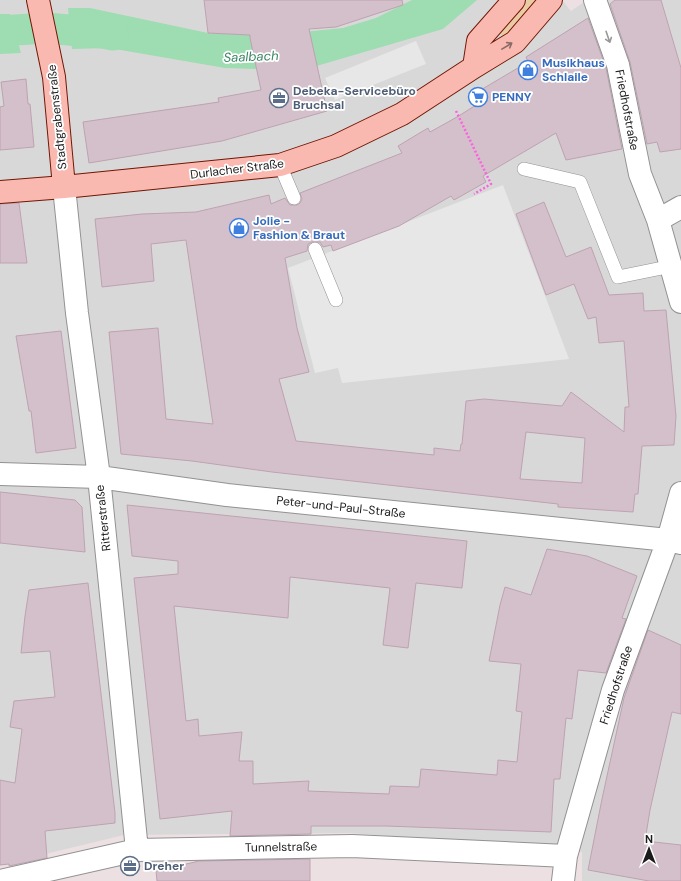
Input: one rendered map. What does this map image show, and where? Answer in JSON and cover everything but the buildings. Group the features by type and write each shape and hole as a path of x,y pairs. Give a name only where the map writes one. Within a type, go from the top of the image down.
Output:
{"main road":[{"name":"Stadtgrabenstraße","path":"38,0 54,76 64,187"},
{"path":"474,67 478,41 514,0"},
{"name":"Durlacher Straße","path":"0,192 280,165 336,146 402,114 515,42 551,3"}],"street":[{"name":"Friedhofstraße","path":"595,0 618,65 640,174 658,220 681,302"},
{"name":"Ritterstraße","path":"64,187 77,313 99,477 137,850"},
{"path":"658,220 681,207"},
{"name":"Peter-und-Paul-Straße","path":"0,474 99,477 227,495 674,541"},
{"name":"Friedhofstraße","path":"563,881 566,856 613,690 674,541 681,493"},
{"name":"Tunnelstraße","path":"0,881 137,850 352,846 566,856"}],"lane":[{"path":"280,165 294,198"},
{"path":"524,169 580,182 618,277 672,266"},
{"path":"316,249 336,300"}],"path":[{"path":"444,86 491,184 474,194"}],"shaded area":[{"path":"0,0 562,0 571,11 587,0 681,0 681,881 582,881 582,852 351,833 124,835 0,865"},
{"path":"527,0 538,0 504,38 500,33"},
{"path":"416,41 426,64 335,100 325,78"},
{"path":"503,185 569,359 342,383 338,368 315,373 288,268"}],"water":[{"path":"412,0 477,0 443,29 313,67 259,69 225,68 109,48 72,49 68,8 90,8 208,33 250,35 343,28 376,18"},
{"path":"0,14 10,14 21,53 0,54"}],"waterway":[{"name":"Saalbach","path":"0,31 46,28 113,35"}],"place":[{"name":"Musikhaus Schlaile","path":"528,70"},
{"name":"PENNY","path":"478,97"},
{"name":"Debeka-Servicebüro Bruchsal","path":"279,98"},
{"name":"Jolie - Fashion & Braut","path":"239,228"},
{"name":"Dreher","path":"130,866"}]}
